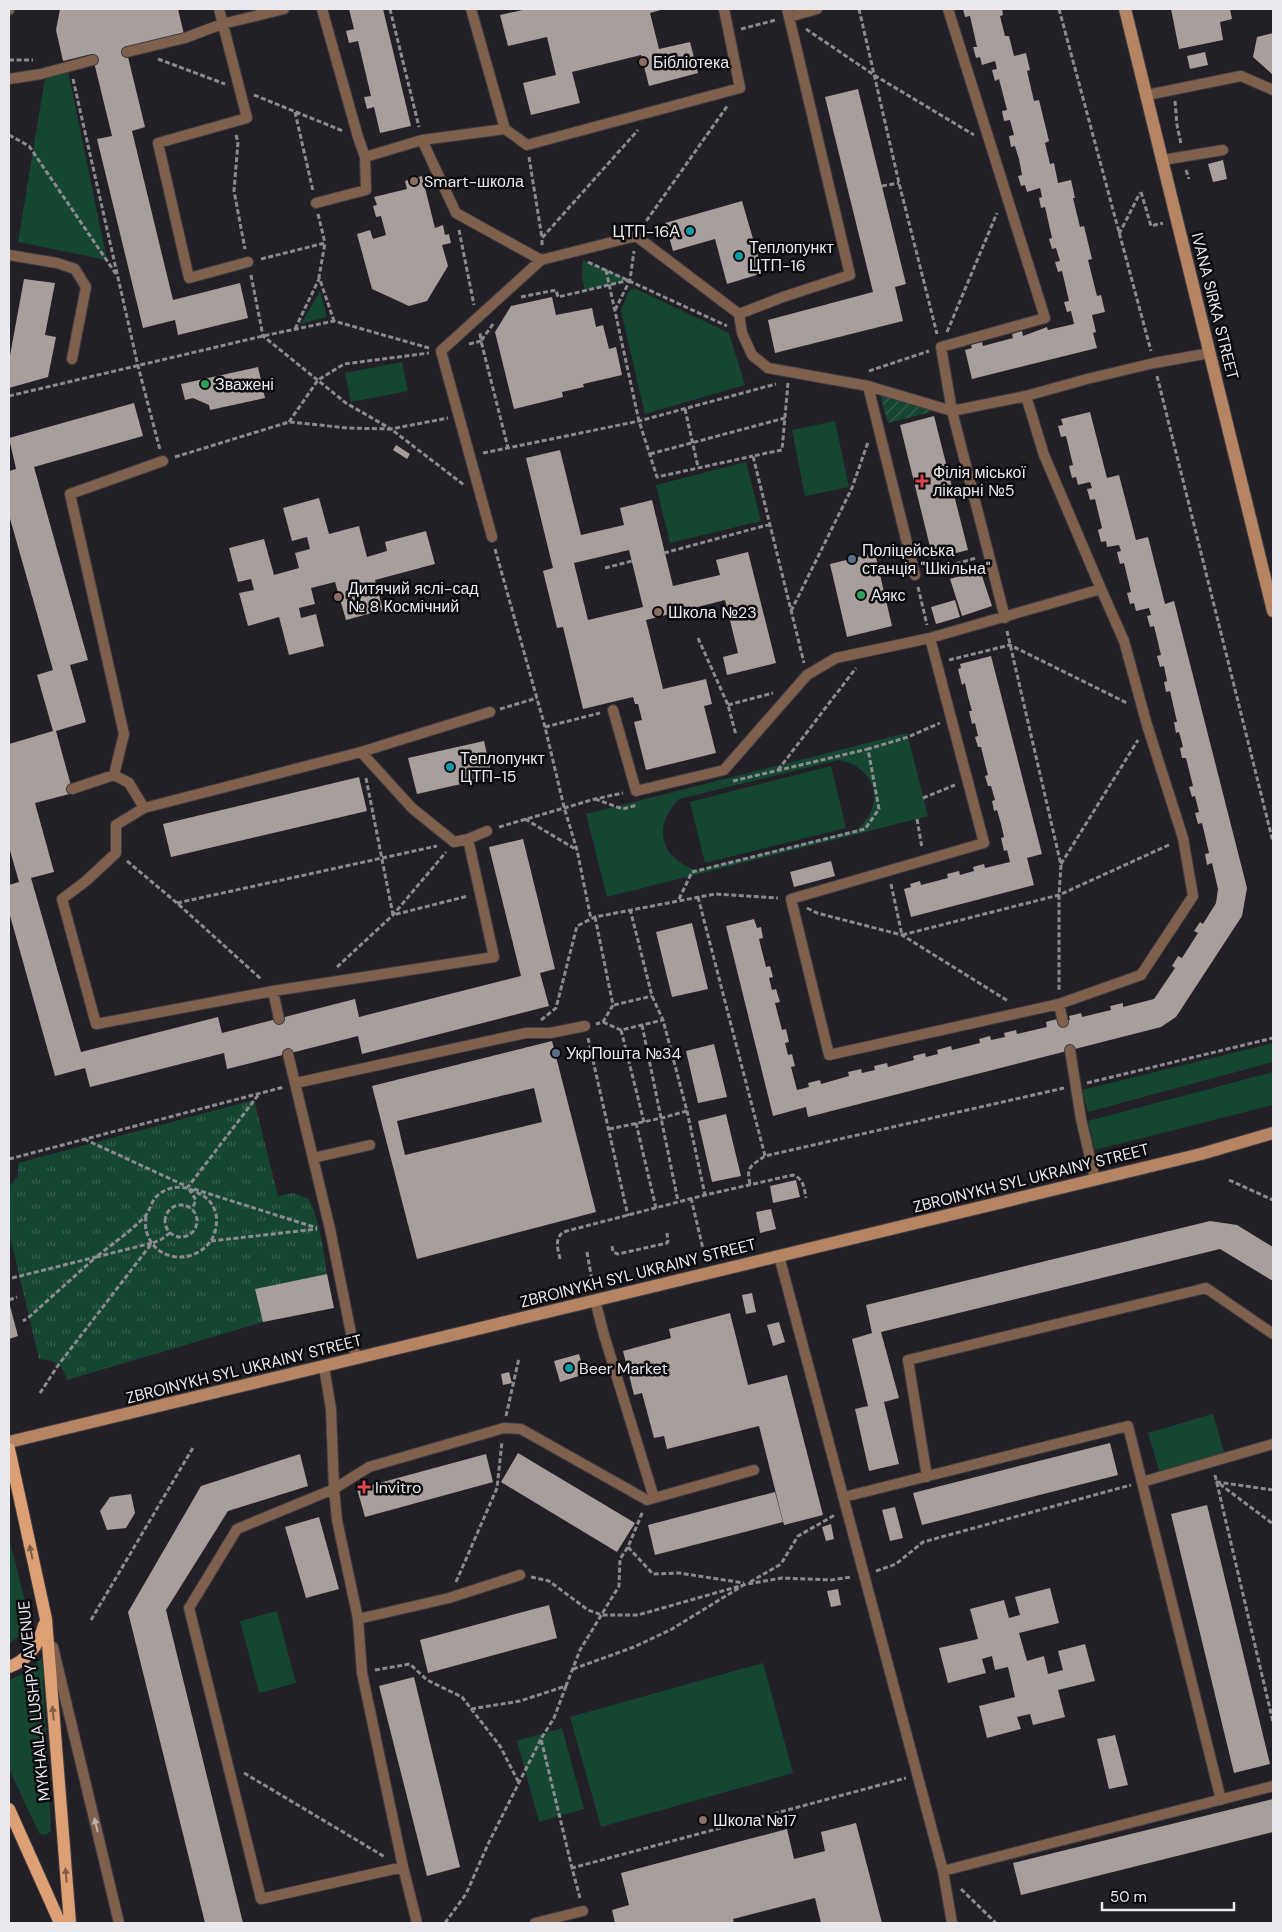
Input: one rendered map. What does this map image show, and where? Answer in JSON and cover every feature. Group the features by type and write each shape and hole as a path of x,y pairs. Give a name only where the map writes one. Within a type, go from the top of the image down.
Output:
{"main road":[{"name":"MYKHAILA LUSHPY AVENUE","path":"9,1449 46,1619 70,1923"},
{"path":"9,1667 30,1653 41,1637 46,1619"},
{"path":"9,1809 60,1923"}],"street":[{"name":"IVANA SIRKA STREET","path":"1126,9 1273,611"},
{"name":"ZBROINYKH SYL UKRAINY STREET","path":"9,1442 1201,1154 1273,1133"}],"lane":[{"path":"219,9 247,118 158,142 189,278 248,262"},
{"path":"127,52 185,38 222,24 284,9"},
{"path":"316,203 366,190 365,157 322,9"},
{"path":"471,9 505,129 527,145 740,88 724,9"},
{"path":"738,314 850,275 788,13 817,9"},
{"path":"948,9 1045,318 941,347 952,411 1005,618"},
{"path":"9,79 41,74 93,60"},
{"path":"1147,96 1241,76 1273,90"},
{"path":"365,157 422,140 505,129"},
{"path":"422,140 456,213 541,260"},
{"path":"1163,160 1223,150"},
{"path":"492,537 441,351 541,260 636,236 738,314 742,333 752,355 768,368 868,386 952,411 1026,396 1154,363 1210,353"},
{"path":"9,255 57,263 75,269 86,287 72,359"},
{"path":"868,386 915,575"},
{"path":"930,638 984,843 791,899 829,1055 1058,1004 1141,975 1193,896 1183,838 1147,725 1124,641 1044,455 1026,396"},
{"path":"114,775 124,734 70,494 163,461"},
{"path":"613,710 636,791 724,770 807,675 836,658 930,638 1102,589"},
{"path":"468,839 494,957 273,991 96,1024 62,899 86,881 116,853 116,825 144,808 362,752 490,712"},
{"path":"362,752 412,808 454,842 468,839 487,830"},
{"path":"72,789 114,775 129,783 144,808"},
{"path":"273,991 279,1019"},
{"path":"1058,1004 1063,1022"},
{"path":"296,1083 526,1033 550,1033 585,1026"},
{"path":"1070,1050 1081,1119 1095,1179"},
{"path":"288,1054 313,1158 356,1358"},
{"path":"313,1158 370,1145"},
{"path":"779,1256 865,1574 942,1871 952,1923"},
{"path":"927,1477 908,1360 1206,1288 1273,1334"},
{"path":"595,1300 650,1499"},
{"path":"324,1366 331,1409 337,1520 358,1619 362,1673 403,1867 417,1923"},
{"path":"846,1502 927,1477 1128,1426 1220,1800"},
{"path":"403,1867 261,1899 189,1608 237,1529 334,1489 369,1467 504,1428 521,1429 650,1499 754,1470"},
{"path":"1142,1482 1273,1444"},
{"path":"358,1619 449,1598 520,1575"},
{"path":"46,1619 119,1923"},
{"path":"942,1871 1273,1786"},
{"path":"535,1923 583,1911"}],"path":[{"path":"390,9 422,140"},
{"path":"859,9 899,183 941,347"},
{"path":"1058,9 1154,363 1273,842"},
{"path":"728,32 788,13 874,75 989,144"},
{"path":"9,60 35,60"},
{"path":"70,66 138,366 163,461 289,422 348,428 391,429 458,416"},
{"path":"615,310 630,280 636,236 740,88"},
{"path":"1174,90 1177,125 1188,179"},
{"path":"294,112 326,242 320,277 294,330"},
{"path":"542,238 654,112"},
{"path":"233,122 238,142 234,191 263,336 346,404 391,429 481,498"},
{"path":"9,135 29,146 118,277"},
{"path":"527,145 542,238 541,260"},
{"path":"882,186 899,183"},
{"path":"1119,234 1141,192 1151,226 1177,219"},
{"path":"867,372 941,347 1006,193"},
{"path":"456,213 477,319 508,448"},
{"path":"248,262 326,242"},
{"path":"570,254 742,333"},
{"path":"469,456 639,421 788,381 782,450 657,477 639,421 606,270"},
{"path":"320,277 334,321"},
{"path":"519,297 556,290 558,297 630,280"},
{"path":"465,345 482,341 496,320"},
{"path":"9,396 334,321 441,351"},
{"path":"289,422 318,380 344,364 441,351"},
{"path":"684,409 698,467"},
{"path":"650,454 785,418"},
{"path":"790,611 852,488 876,418"},
{"path":"753,456 807,675"},
{"path":"664,553 770,524"},
{"path":"492,537 545,727 564,808 577,850 613,1005 603,1022"},
{"path":"930,638 915,575 989,555"},
{"path":"605,568 632,561"},
{"path":"1005,618 1061,865 1058,1004"},
{"path":"698,638 728,705 740,752"},
{"path":"936,663 1010,644 1143,711"},
{"path":"778,770 868,651"},
{"path":"728,705 798,686"},
{"path":"490,712 537,698"},
{"path":"545,727 613,710"},
{"path":"679,900 692,872 865,829 879,809 868,749 908,737 950,719"},
{"path":"1061,865 1147,725"},
{"path":"362,752 393,915"},
{"path":"923,798 968,780"},
{"path":"487,830 595,799 636,791"},
{"path":"524,819 577,850"},
{"path":"917,819 924,861"},
{"path":"902,935 1059,895 1183,838"},
{"path":"177,903 454,842"},
{"path":"318,984 393,915 454,842"},
{"path":"116,853 177,903 273,991"},
{"path":"889,871 902,935"},
{"path":"393,915 480,893"},
{"path":"526,1033 556,1008 577,926 593,918 630,909 714,894 791,899 818,913 902,935 1025,1011"},
{"path":"698,896 765,1156"},
{"path":"630,909 652,996 662,1020 687,1110 705,1195"},
{"path":"613,1005 652,996"},
{"path":"628,1216 585,1026 603,1022 621,1030 662,1020"},
{"path":"642,1025 678,1202"},
{"path":"621,1030 644,1122"},
{"path":"750,1184 747,1172 749,1168 765,1156 1273,1038"},
{"path":"9,1159 296,1083"},
{"path":"188,1187 259,1094"},
{"path":"609,1129 662,1118 687,1110"},
{"path":"636,1123 656,1208"},
{"path":"83,1139 188,1187 208,1199 216,1212 217,1227 211,1241 199,1253 182,1258 165,1254 152,1243 146,1229 146,1214"},
{"path":"560,1259 557,1243 558,1237 563,1232 692,1198 793,1175 803,1183 806,1198"},
{"path":"1229,1180 1273,1200"},
{"path":"188,1187 196,1200 192,1209"},
{"path":"22,1320 29,1317 146,1214 154,1198 170,1188 188,1187 320,1229 211,1241"},
{"path":"692,1198 704,1253"},
{"path":"178,1205 185,1205 192,1209 196,1214 197,1222 195,1229 184,1237 176,1237 170,1233 164,1220 166,1213 178,1205"},
{"path":"12,1278 152,1243 170,1233"},
{"path":"612,1246 613,1252 618,1254 657,1246 668,1241 667,1233"},
{"path":"40,1394 59,1364 152,1243"},
{"path":"588,1252 595,1300"},
{"path":"9,1300 17,1297"},
{"path":"449,1598 497,1488 504,1428 519,1358"},
{"path":"91,1620 194,1446"},
{"path":"1212,1461 1273,1722"},
{"path":"520,1575 549,1581 588,1610 602,1615 638,1615 747,1584 782,1578 831,1580 865,1574 896,1564 923,1542 1142,1482"},
{"path":"1217,1482 1273,1490"},
{"path":"1217,1482 1273,1524"},
{"path":"445,1923 466,1894 489,1842 541,1739 554,1718 580,1650 619,1586 620,1559 628,1547 650,1499"},
{"path":"573,1669 634,1647 672,1629 781,1564 798,1536 846,1502"},
{"path":"628,1547 653,1574 679,1573 747,1584"},
{"path":"362,1673 410,1664 427,1680 462,1697 500,1746 519,1783"},
{"path":"471,1709 520,1701 566,1686"},
{"path":"541,1739 583,1911"},
{"path":"226,1762 403,1867"},
{"path":"572,1868 917,1775"},
{"path":"942,1871 996,1923"}],"green space":[{"path":"68,71 107,260 18,242 45,78"},
{"path":"583,260 630,280 585,291 582,276"},
{"path":"634,288 729,333 745,385 645,414 621,311 628,292"},
{"path":"320,291 327,317 301,324"},
{"path":"402,362 408,391 351,402 345,373"},
{"path":"880,394 930,407 931,412 888,423"},
{"path":"835,421 849,487 805,496 792,430"},
{"path":"746,462 761,521 670,543 656,485"},
{"path":"907,733 928,816 607,897 586,814","holes":["838,760 862,770 869,779 873,788 874,799 872,810 866,820 856,830 697,870 684,865 668,850 664,840 665,820 679,799"]},
{"path":"831,766 846,828 705,863 690,802"},
{"path":"1273,1043 1273,1062 1088,1112 1082,1090"},
{"path":"1273,1072 1273,1105 1095,1150 1088,1121"},
{"path":"254,1100 278,1196 293,1193 309,1199 318,1226 327,1274 255,1289 263,1322 67,1380 63,1370 57,1364 50,1360 39,1359 9,1232 9,1187 18,1176 18,1163"},
{"path":"1213,1414 1225,1455 1160,1474 1148,1433"},
{"path":"9,1538 29,1617 20,1635 9,1644"},
{"path":"277,1611 296,1683 259,1693 240,1621"},
{"path":"42,1658 51,1831 44,1835 39,1833 9,1769 9,1680 25,1673"},
{"path":"763,1663 793,1773 601,1827 570,1717"},
{"path":"562,1728 584,1809 539,1822 517,1741"}],"building":[{"path":"60,9 178,9 186,43 128,57 145,127 132,131 173,300 240,283 248,318 178,335 175,320 143,328 97,139 112,136 92,54 63,61 56,30"},
{"path":"349,9 383,9 411,126 380,133 374,107 367,109 364,97 371,96 358,41 349,43 346,31 354,29"},
{"path":"527,9 664,9 650,13 659,49 690,42 698,73 649,86 641,55 572,72 580,103 531,115 523,83 556,75 547,37 508,46 500,15"},
{"path":"963,9 1002,9 1003,15 1000,16 1005,36 1009,36 1014,56 1026,53 1030,70 1027,71 1034,101 1039,100 1049,141 1045,143 1050,164 1054,163 1058,183 1071,180 1080,227 1084,226 1092,259 1088,260 1097,296 1101,295 1105,312 1092,315 1096,332 1093,333 1097,348 972,379 965,350 972,348 971,345 982,342 983,346 1013,338 1012,334 1022,331 1023,336 1047,327 1048,330 1074,324 1071,311 1067,312 1064,302 1069,301 1062,271 1058,272 1055,262 1060,261 1056,248 1052,249 1049,239 1052,238 1045,207 1041,208 1039,198 1042,197 1040,188 1027,192 1025,185 1021,186 1018,176 1022,175 1019,159 1015,146 1011,147 1009,136 1014,135 1010,120 1004,121 1002,111 1007,110 999,79 995,81 992,70 997,69 995,61 982,65 980,57 976,58 973,47 977,47 970,16 965,17"},
{"path":"1171,9 1230,9 1232,19 1220,22 1223,40 1179,49"},
{"path":"1273,33 1273,75 1253,57 1257,37"},
{"path":"1205,52 1208,65 1190,69 1187,56"},
{"path":"858,89 906,284 895,287 903,321 775,353 768,320 873,292 825,97"},
{"path":"1223,160 1227,179 1213,182 1208,164"},
{"path":"422,176 435,228 443,225 445,235 449,234 451,243 442,245 448,266 427,301 409,306 372,289 357,234 370,230 373,239 386,235 381,216 376,217 373,206 377,205 374,197 407,189 405,181"},
{"name":"Теплопункт ЦТП-16","path":"742,201 763,273 727,284 715,239 673,251 665,223"},
{"path":"24,279 55,283 45,335 56,337 48,377 9,388 9,361"},
{"path":"552,297 556,315 592,308 596,327 603,325 609,349 616,347 622,375 583,384 584,387 562,392 563,397 514,409 495,332 511,306"},
{"path":"258,367 265,398 210,410 209,405 193,398 185,400 181,384"},
{"path":"134,403 143,436 34,467 88,660 70,665 86,722 56,731 73,793 35,803 54,872 31,878 81,1052 218,1017 222,1033 355,999 359,1017 521,976 489,847 523,839 555,969 540,973 549,1006 362,1054 358,1036 227,1069 224,1053 90,1087 85,1068 55,1076 9,912 9,885 19,882 9,847 9,744 53,731 37,675 53,670 9,515 9,471 16,469 9,438"},
{"path":"1090,412 1107,478 1119,475 1136,540 1148,537 1165,604 1174,601 1247,888 1242,916 1176,1017 1161,1027 808,1117 806,1107 773,1116 726,926 754,919 757,928 761,927 763,938 759,939 766,967 770,966 773,977 769,978 772,990 776,989 780,1002 775,1003 782,1030 786,1029 789,1042 785,1043 788,1055 792,1054 795,1066 791,1067 797,1090 809,1087 808,1083 820,1080 821,1084 849,1076 848,1072 861,1069 862,1073 875,1070 874,1066 887,1063 888,1067 914,1060 913,1056 925,1053 926,1057 938,1054 937,1050 951,1046 952,1050 980,1043 979,1039 990,1036 991,1040 1005,1037 1004,1033 1016,1030 1017,1034 1047,1027 1046,1022 1057,1019 1058,1023 1070,1020 1069,1016 1081,1013 1082,1017 1111,1010 1110,1006 1123,1003 1123,1007 1154,999 1175,968 1172,966 1178,956 1182,958 1198,933 1194,931 1200,922 1203,924 1216,903 1218,889 1212,863 1207,865 1205,854 1209,853 1202,823 1198,824 1195,813 1199,812 1195,796 1192,797 1189,787 1193,786 1186,758 1182,758 1180,748 1183,747 1179,732 1176,733 1174,722 1177,722 1170,691 1166,692 1164,682 1167,681 1164,666 1160,667 1157,656 1161,655 1154,626 1150,627 1147,616 1151,615 1149,608 1136,611 1134,603 1130,604 1127,593 1131,592 1124,563 1120,564 1117,552 1121,551 1119,545 1107,547 1106,541 1101,542 1098,530 1102,528 1095,499 1090,500 1087,489 1092,488 1090,482 1078,485 1076,477 1072,478 1069,466 1073,465 1066,436 1061,437 1058,426 1063,425 1061,419"},
{"path":"934,416 968,550 933,559 900,425"},
{"path":"396,445 410,454 407,459 393,450"},
{"path":"560,450 581,535 624,525 620,508 652,500 673,586 720,575 716,560 748,552 776,663 727,675 723,657 738,653 725,600 646,620 663,689 706,679 712,704 704,706 716,753 646,770 634,722 642,720 638,704 635,704 633,697 583,709 563,627 557,628 543,571 553,568 526,458","holes":["629,550 643,607 588,620 574,563"]},
{"path":"319,498 329,534 359,526 367,557 387,551 385,542 426,531 435,564 375,580 383,610 346,620 335,582 311,588 315,604 299,608 301,618 316,614 324,646 289,655 279,617 248,626 239,593 254,590 251,579 238,582 229,548 264,539 274,575 299,568 295,553 310,549 307,537 292,541 283,508"},
{"name":"Аякс","path":"875,553 892,626 847,637 830,564"},
{"path":"980,570 992,606 962,616 950,579"},
{"path":"955,600 960,617 936,624 931,607"},
{"path":"991,656 1042,854 1027,858 1034,885 911,917 904,889 911,887 910,884 920,881 921,885 948,878 947,874 959,871 960,875 974,871 973,867 984,864 985,868 1010,862 1007,850 1004,851 1001,838 1004,837 997,810 994,811 992,801 995,800 991,786 988,786 985,776 988,775 981,747 978,747 975,737 978,736 975,723 972,724 969,711 972,711 965,683 962,685 958,669 961,668 960,664"},
{"name":"Теплопункт ЦТП-15","path":"484,741 492,777 417,794 408,758"},
{"path":"359,777 367,811 171,857 163,824"},
{"path":"831,861 835,876 794,887 790,872"},
{"path":"692,923 708,989 672,997 656,932"},
{"path":"552,1041 596,1212 417,1259 372,1086","holes":["534,1088 542,1122 405,1155 397,1121"]},
{"path":"714,1044 727,1097 698,1103 686,1051"},
{"path":"726,1114 741,1176 712,1182 698,1121"},
{"path":"796,1180 800,1197 773,1203 770,1186"},
{"path":"771,1209 776,1229 760,1233 756,1212"},
{"path":"1210,1221 1237,1225 1273,1247 1273,1281 1220,1249 881,1332 899,1398 884,1402 899,1464 869,1471 855,1409 868,1406 852,1339 872,1333 866,1305"},
{"path":"327,1274 334,1308 263,1322 255,1289"},
{"path":"752,1293 756,1312 746,1314 742,1295"},
{"path":"9,1302 18,1336 9,1339"},
{"path":"730,1313 748,1385 787,1375 823,1515 784,1525 759,1426 667,1449 664,1436 654,1438 642,1393 634,1395 623,1351 671,1338 669,1329"},
{"path":"779,1322 785,1342 773,1346 767,1325"},
{"name":"Beer Market","path":"579,1354 585,1374 560,1382 554,1361"},
{"path":"509,1372 512,1383 503,1385 501,1374"},
{"path":"1110,1443 1118,1475 922,1525 913,1493"},
{"path":"518,1453 635,1523 617,1552 501,1482"},
{"path":"300,1454 308,1486 228,1511 166,1610 243,1923 205,1923 128,1612 201,1486"},
{"path":"486,1454 493,1482 365,1517 357,1489"},
{"path":"775,1492 783,1522 655,1555 648,1525"},
{"path":"131,1494 135,1513 126,1528 107,1530 100,1511 110,1497"},
{"path":"1207,1505 1270,1764 1234,1773 1171,1514"},
{"path":"895,1507 903,1538 890,1541 882,1510"},
{"path":"319,1517 339,1589 306,1598 285,1527"},
{"path":"831,1524 834,1539 826,1541 822,1527"},
{"path":"1050,1588 1059,1623 1019,1633 1027,1661 1044,1656 1048,1674 1063,1670 1058,1651 1085,1644 1095,1681 1058,1690 1065,1717 1033,1725 1030,1714 1017,1717 1021,1729 987,1738 979,1706 1015,1697 1008,1667 995,1670 992,1656 982,1659 986,1673 948,1683 939,1648 978,1639 970,1609 1004,1600 1009,1618 1020,1615 1015,1597"},
{"path":"838,1589 841,1605 831,1607 827,1591"},
{"path":"549,1605 557,1638 428,1673 420,1640"},
{"path":"414,1677 460,1867 427,1876 379,1686"},
{"path":"1115,1735 1128,1785 1109,1789 1097,1739"},
{"path":"1273,1799 1273,1832 1021,1895 1013,1863"},
{"path":"856,1823 882,1923 821,1923 815,1898 733,1919 734,1923 615,1923 612,1910 629,1905 621,1873 787,1829 794,1859 825,1851 821,1832"}],"place":[{"name":"Бібліотека","path":"643,62"},
{"name":"Smart-школа","path":"414,181"},
{"name":"ЦТП-16А","path":"690,231"},
{"name":"Теплопункт ЦТП-16","path":"739,256"},
{"name":"Зважені","path":"205,384"},
{"name":"Філія міської лікарні №5","path":"922,481"},
{"name":"Поліцейська станція \"Шкільна\"","path":"852,559"},
{"name":"Аякс","path":"861,595"},
{"name":"Дитячий яслі-сад № 8 Космічний","path":"338,597"},
{"name":"Школа №23","path":"658,612"},
{"name":"Теплопункт ЦТП-15","path":"450,767"},
{"name":"УкрПошта №34","path":"556,1053"},
{"name":"Beer Market","path":"569,1368"},
{"name":"Invitro","path":"364,1487"},
{"name":"Школа №17","path":"703,1820"}]}
